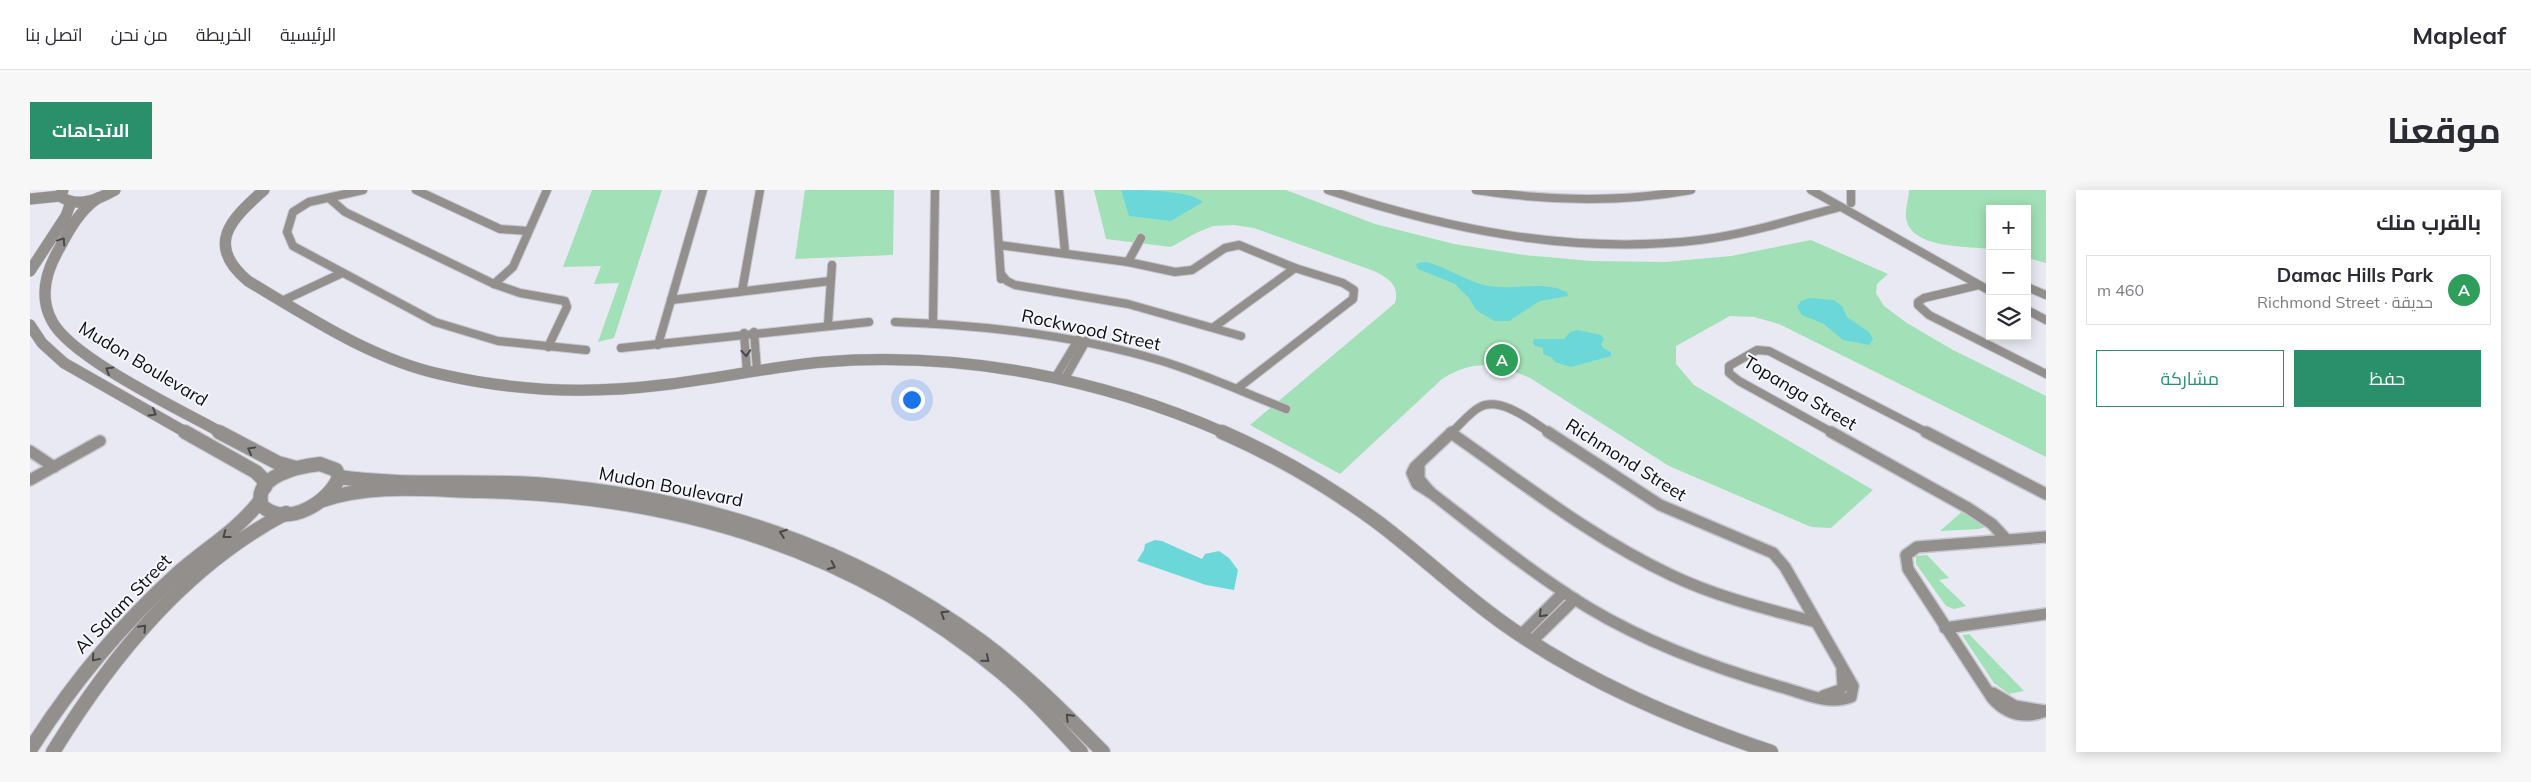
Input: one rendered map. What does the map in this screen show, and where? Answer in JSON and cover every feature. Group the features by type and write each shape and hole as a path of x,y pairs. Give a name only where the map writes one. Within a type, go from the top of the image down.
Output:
{"street":[{"path":"71,202 98,198 115,190"},
{"path":"264,190 234,217 224,241 224,253 230,264 239,275 285,303 376,354 408,366 478,382 542,389 620,389 822,362 889,360 962,364 1060,379 1155,405 1208,425 1276,457 1342,497 1374,520 1490,614 1579,671 1667,714 1770,752"},
{"path":"363,190 309,202 293,212 287,232 293,246 342,275 419,315 454,330 498,341 586,350"},
{"path":"416,190 500,229 528,231"},
{"path":"494,284 513,267 547,190"},
{"path":"658,345 703,190"},
{"path":"742,291 760,190"},
{"path":"933,323 935,190"},
{"name":"Rockwood Street","path":"995,190 1001,274 1005,284 1128,304 1214,326 1241,336"},
{"path":"1059,190 1065,252"},
{"path":"1328,190 1410,216 1480,232 1545,240 1610,244 1672,243 1719,237 1840,207"},
{"path":"1476,190 1539,198 1575,200 1643,198 1691,190"},
{"path":"1811,190 1986,289"},
{"path":"1851,190 1851,203"},
{"path":"35,198 61,192 71,202"},
{"path":"338,206 346,194"},
{"name":"Mudon Boulevard","path":"98,198 86,207 60,245 49,262 44,280 45,308 52,323 62,337 77,350 96,362 256,452 278,463 296,468"},
{"path":"329,198 345,212 494,284 520,293 550,298 562,306 562,316 548,347"},
{"path":"30,271 44,246 67,215 71,202"},
{"path":"1128,262 1141,238"},
{"path":"999,245 1065,252 1182,272 1192,270 1221,251 1236,248 1254,250 1295,268 1334,281 1348,290 1350,297 1347,302 1238,388"},
{"path":"828,324 832,265"},
{"path":"1214,326 1295,268"},
{"path":"285,303 342,275"},
{"path":"672,300 830,281"},
{"path":"1979,285 1931,297 1925,302 1925,308 1941,322 2046,374"},
{"path":"2031,289 2046,295"},
{"path":"2031,293 2046,295"},
{"path":"2031,312 2046,320"},
{"path":"621,348 828,324 869,322"},
{"name":"Rockwood Street","path":"895,322 1005,328 1082,341 1162,361 1238,388 1286,409"},
{"name":"Mudon Boulevard","path":"31,329 52,353 64,363 256,472 263,478 264,508 273,512 286,513 354,491 373,489 553,494 607,500 669,511 754,535 844,572 896,599 937,624 979,654 1020,689 1081,752"},
{"path":"749,333 752,371"},
{"path":"1060,379 1082,341"},
{"name":"Topanga Street","path":"2006,539 1992,524 1974,512 1739,381 1729,373 1729,366 1757,350 1769,351 2046,494"},
{"name":"Richmond Street","path":"1495,404 1514,409 1660,505 1773,553 1780,560 1853,686 1851,697 1838,701 1817,697 1765,683 1697,659 1618,623 1564,592 1519,561 1417,484 1412,477 1413,470 1451,433 1479,407 1495,404"},
{"path":"1451,433 1597,534 1654,567 1718,594 1816,622"},
{"path":"30,480 100,441"},
{"path":"30,451 54,467"},
{"path":"296,468 314,464 330,466 336,470 339,477 332,492 323,500"},
{"name":"Al Salam Street","path":"30,750 57,707 101,651 154,596 245,519 278,476 296,468"},
{"name":"Mudon Boulevard","path":"339,477 365,480 511,483 575,487 690,506 768,528 860,566 951,618 1036,685 1103,752"},
{"name":"Al Salam Street","path":"53,752 88,697 114,662 170,600 232,546 260,525 286,513"},
{"path":"2046,537 1918,547 1906,555 1908,569 1992,700 2011,712 2031,717 2046,711"},
{"path":"1526,638 1564,592"},
{"path":"1526,638 1575,599"},
{"path":"1945,628 2046,614"}],"green space":[{"path":"592,190 662,190 614,338 598,342 619,283 594,284 601,266 563,267"},
{"path":"805,190 894,190 893,255 795,259"},
{"path":"1094,190 1286,190 1375,224 1454,244 1524,255 1592,261 1665,262 1731,256 1811,240 1888,274 1877,284 1876,293 1884,306 1907,323 1953,350 2046,396 2046,457 1779,324 1754,317 1730,316 1676,346 1676,364 1694,385 1873,490 1831,528 1811,527 1669,466 1530,378 1495,366 1485,365 1465,368 1442,379 1340,474 1250,425 1395,303 1396,291 1392,283 1374,271 1254,228 1234,225 1213,226 1171,247 1106,239"},
{"path":"1909,190 2046,190 2046,263 2031,259 2031,205 1986,205 1986,249 1940,244 1928,240 1917,235 1910,227 1906,214"},
{"path":"1966,508 1986,527 1940,531"},
{"path":"1927,555 1949,578 1939,580 1966,606 1954,609 1946,606 1916,564 1916,556"},
{"path":"1969,634 2024,691 2009,694 1994,683 1962,635"}],"water":[{"path":"1121,190 1177,193 1197,198 1203,202 1171,221 1129,216"},
{"path":"1426,262 1484,285 1494,287 1547,286 1567,292 1568,296 1540,301 1509,321 1494,321 1476,310 1469,298 1455,284 1418,269 1416,265 1418,263"},
{"path":"1810,298 1834,300 1842,306 1847,317 1869,332 1873,339 1869,345 1843,340 1824,324 1802,315 1797,307 1801,301"},
{"path":"1577,330 1601,335 1604,339 1601,344 1603,348 1611,352 1611,356 1571,367 1555,362 1551,357 1543,354 1543,348 1535,346 1533,343 1534,339 1564,339 1570,332"},
{"path":"1155,540 1162,541 1202,559 1205,554 1219,551 1229,558 1238,570 1234,590 1206,585 1137,561 1144,550 1145,544"}],"place":[{"name":"Damac Hills Park","path":"1502,360"}]}
